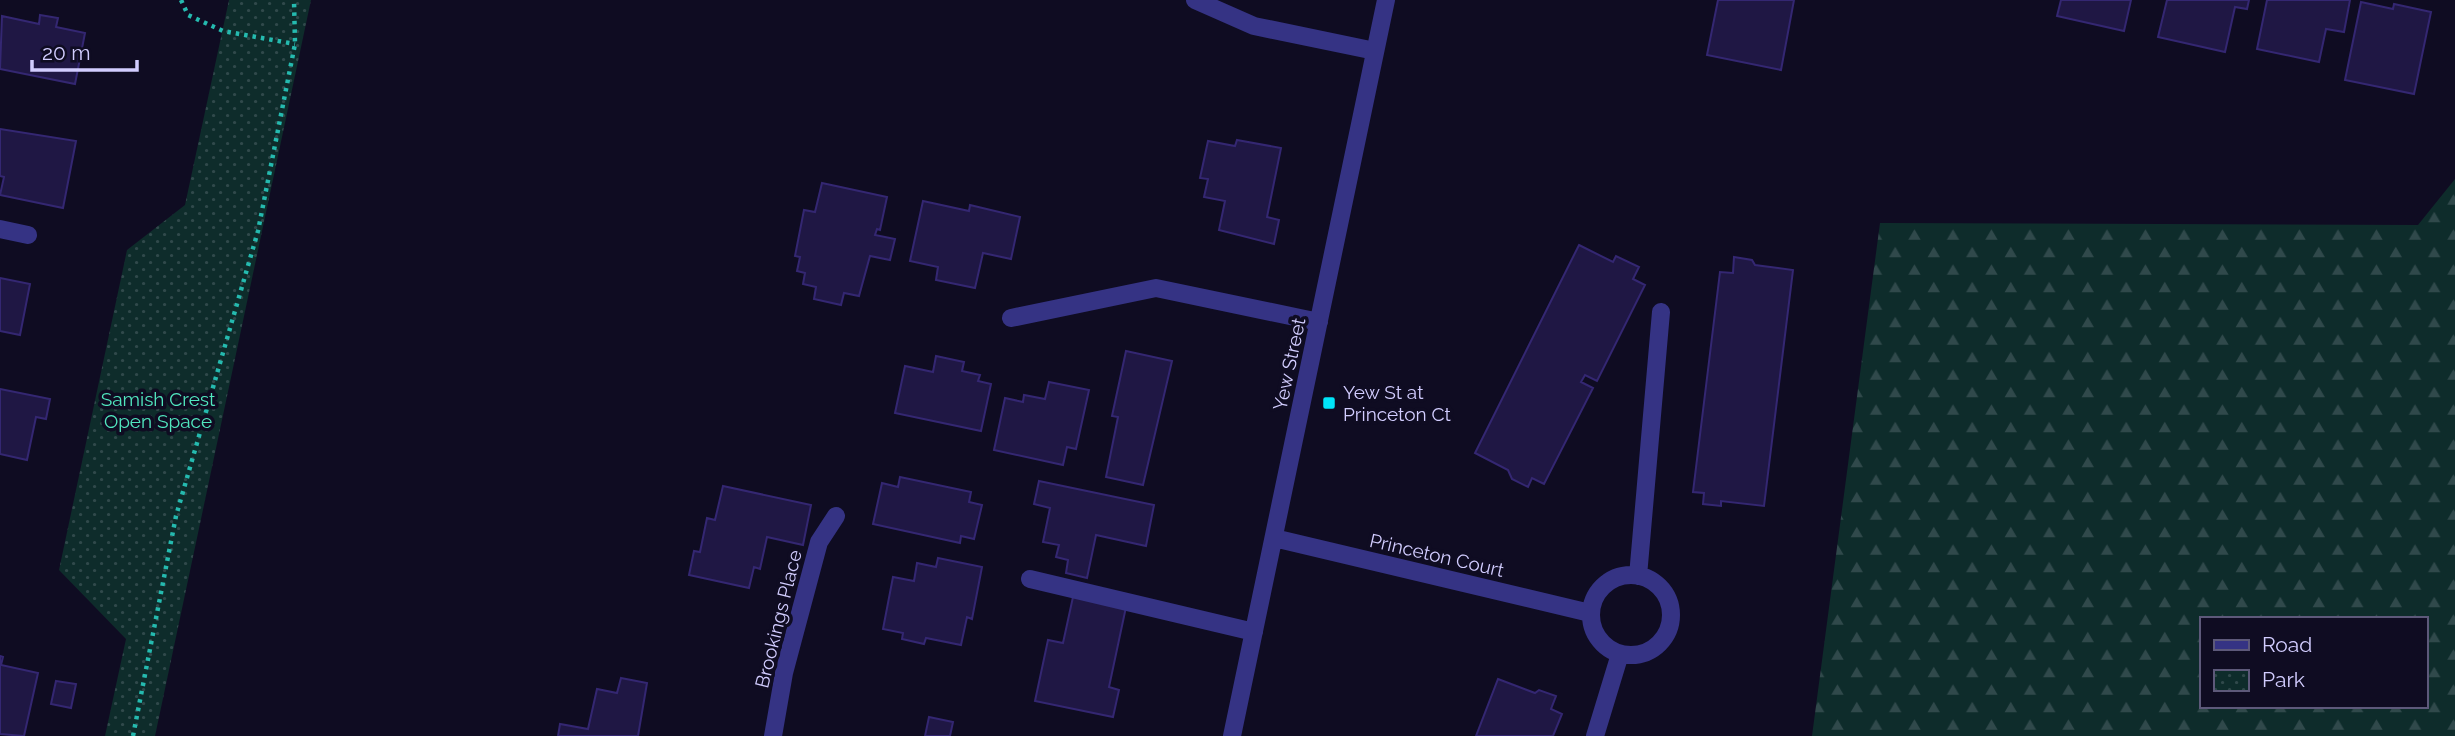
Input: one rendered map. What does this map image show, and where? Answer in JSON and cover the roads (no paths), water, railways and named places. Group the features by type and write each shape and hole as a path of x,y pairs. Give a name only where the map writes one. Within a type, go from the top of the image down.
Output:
{"street":[{"path":"1195,0 1254,26 1376,51"},
{"name":"Yew Street","path":"1232,736 1386,0"},
{"path":"0,229 28,235"},
{"path":"1011,318 1157,288 1319,322"},
{"path":"1638,576 1661,312"},
{"name":"Brookings Place","path":"773,736 785,673 818,542 836,516"},
{"name":"Princeton Court","path":"1274,538 1590,612"},
{"path":"1621,576 1638,576 1655,583 1667,597 1671,615 1668,633 1655,648 1638,656 1620,654 1604,646 1593,631 1590,612 1595,596 1606,584 1621,576"},
{"path":"1030,579 1254,632"},
{"path":"1595,736 1620,654"}],"place":[{"name":"Yew St at Princeton Ct","path":"1329,403"}],"park label":[{"name":"Samish Crest Open Space","path":"158,410"}]}
